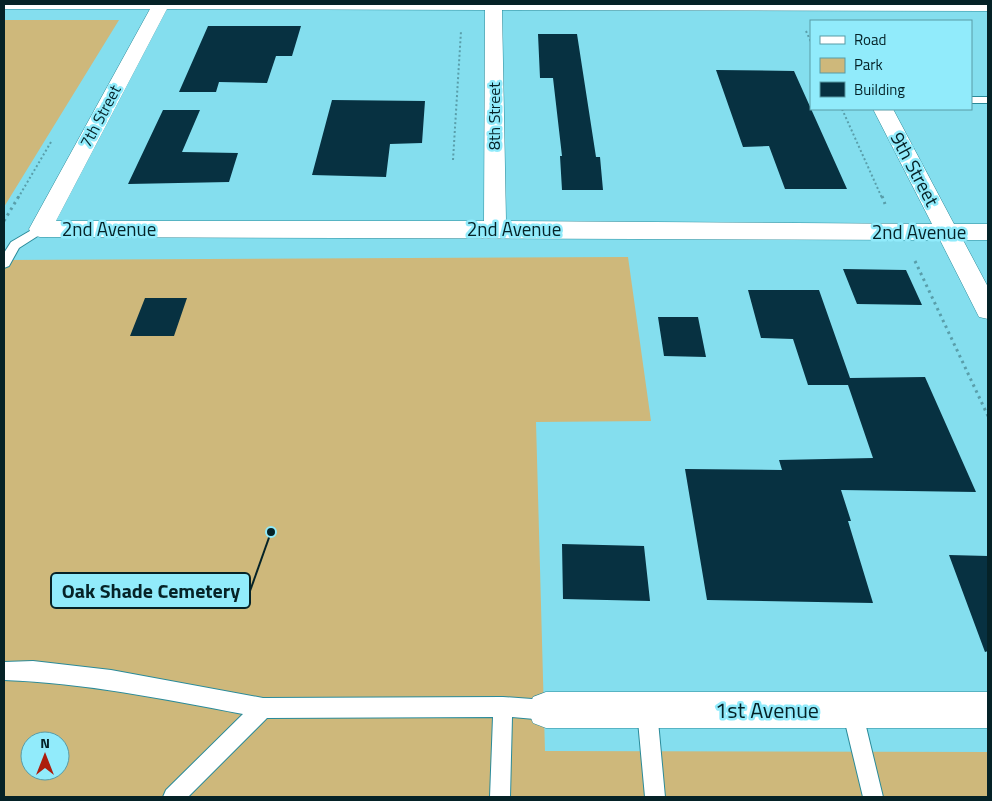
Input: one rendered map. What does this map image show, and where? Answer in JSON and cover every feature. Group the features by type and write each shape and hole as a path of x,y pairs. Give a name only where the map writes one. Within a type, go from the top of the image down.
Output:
{"street":[{"path":"4,4 988,6"},
{"name":"7th Street","path":"40,229 160,4"},
{"name":"8th Street","path":"493,4 495,229"},
{"path":"827,5 835,20"},
{"name":"9th Street","path":"884,110 949,232 988,310"},
{"name":"2nd Avenue","path":"40,229 988,232"},
{"name":"1st Avenue","path":"546,710 988,710"}],"lane":[{"path":"972,100 988,100"},
{"path":"4,263 15,244 40,229"},
{"path":"4,671 33,671 111,680 262,708 503,707 546,710"},
{"path":"500,797 503,707"},
{"path":"173,797 262,708"},
{"path":"647,710 655,797"},
{"path":"852,710 873,797"}],"path":[{"path":"453,160 462,28"},
{"path":"842,110 887,204 877,204"},
{"path":"4,221 54,137"},
{"path":"914,258 988,416"}],"green space":[{"path":"4,20 119,20 4,207"},
{"path":"628,257 651,421 536,422 545,751 988,752 988,797 4,797 4,260"}],"building":[{"path":"208,26 301,26 292,56 276,56 267,83 219,82 216,92 179,92"},
{"path":"538,34 577,34 596,157 600,157 603,190 562,190 560,156 562,156 553,78 540,78"},
{"path":"716,70 794,71 847,189 785,189 769,146 743,147"},
{"path":"332,100 425,101 422,143 390,144 386,177 312,175"},
{"path":"163,110 200,110 182,152 238,153 229,182 128,184"},
{"path":"843,269 906,270 922,305 857,304"},
{"path":"748,290 819,290 850,378 925,377 976,492 841,490 851,521 848,521 873,603 707,600 685,469 782,470 779,460 873,458 848,385 808,385 793,339 761,338"},
{"path":"145,298 187,298 174,336 130,336"},
{"path":"658,317 698,317 706,357 664,356"},
{"path":"562,544 644,546 650,601 563,599"},
{"path":"949,555 988,556 988,651 985,652"}],"place":[{"name":"Oak Shade Cemetery","path":"271,532"}]}
